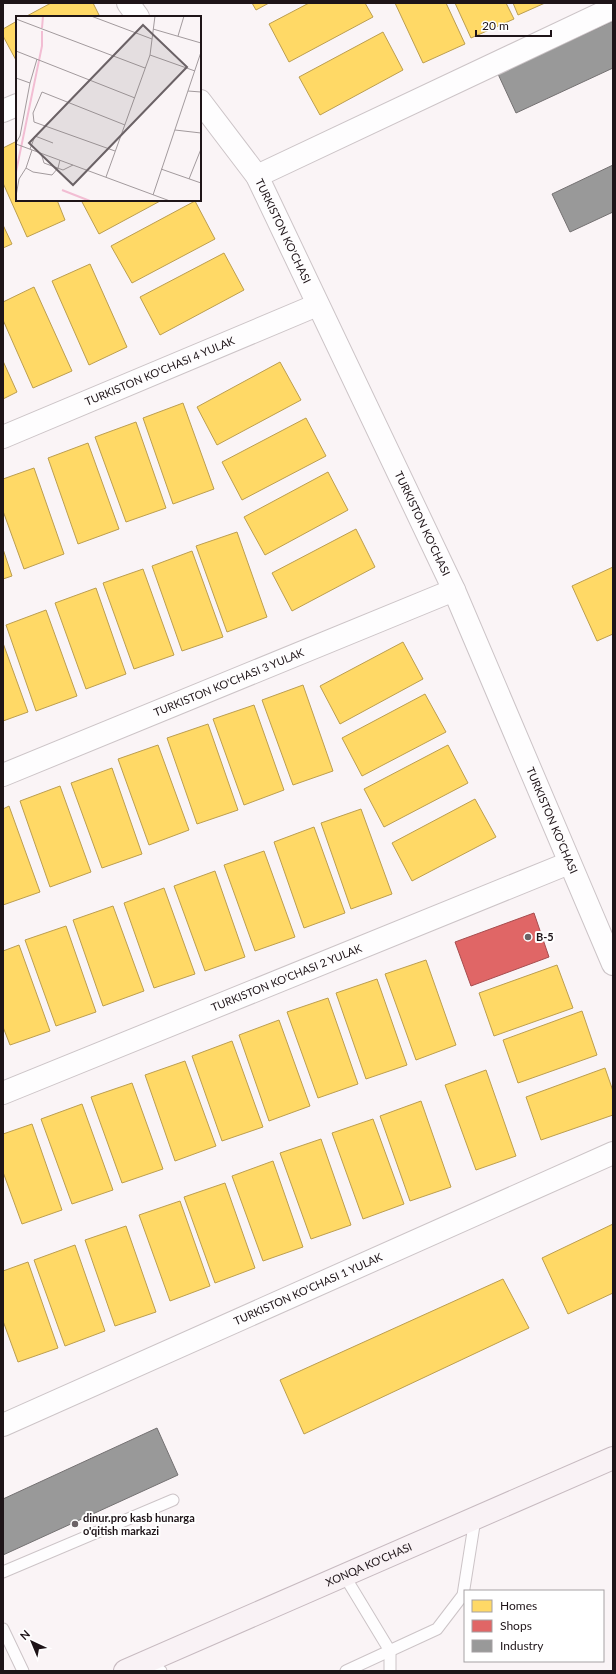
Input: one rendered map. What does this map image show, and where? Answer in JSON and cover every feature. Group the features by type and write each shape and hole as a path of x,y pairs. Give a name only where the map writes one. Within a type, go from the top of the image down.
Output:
{"main road":[{"name":"XONQA KO'CHASI","path":"125,1671 154,1666 344,1575 613,1458"}],"street":[{"path":"128,3 137,16"},
{"path":"257,176 613,8"},
{"name":"TURKISTON KO'CHASI","path":"201,101 257,176 454,590 613,964"},
{"path":"3,111 16,105"},
{"name":"TURKISTON KO'CHASI 4 YULAK","path":"3,437 317,304"},
{"name":"TURKISTON KO'CHASI 3 YULAK","path":"3,774 454,590"},
{"name":"TURKISTON KO'CHASI 2 YULAK","path":"3,1093 570,863"},
{"name":"TURKISTON KO'CHASI 1 YULAK","path":"3,1425 613,1153"}],"lane":[{"path":"3,1572 173,1500"},
{"path":"346,1671 437,1629 463,1596 475,1519"},
{"path":"344,1575 390,1651 390,1671"},
{"path":"3,1629 23,1671"}],"building: Homes":[{"path":"51,3 93,3 100,16 27,16"},
{"path":"252,3 269,3 256,10"},
{"path":"309,3 365,3 373,17 289,62 269,24"},
{"path":"395,3 446,3 465,44 423,63"},
{"path":"455,3 506,3 514,19 471,38"},
{"path":"513,3 545,3 518,15"},
{"path":"16,22 16,60 3,36 3,29"},
{"path":"383,32 403,70 320,115 299,77"},
{"path":"16,142 16,201 57,201 65,220 27,237 3,183 3,148"},
{"path":"82,201 160,201 99,234"},
{"path":"195,201 215,239 132,283 111,246"},
{"path":"3,225 12,244 3,248"},
{"path":"224,253 244,290 160,335 140,297"},
{"path":"90,264 127,347 89,365 52,281"},
{"path":"34,287 72,371 33,388 3,320 3,302"},
{"path":"3,361 17,392 3,399"},
{"path":"280,362 301,400 217,445 197,407"},
{"path":"183,403 214,489 173,504 143,418"},
{"path":"306,418 326,456 242,500 222,462"},
{"path":"136,422 166,508 126,522 95,437"},
{"path":"88,443 119,529 78,544 48,458"},
{"path":"34,468 64,554 24,569 3,511 3,479"},
{"path":"328,472 348,510 265,555 244,517"},
{"path":"356,529 375,567 292,611 272,573"},
{"path":"237,532 267,617 227,632 196,546"},
{"path":"3,549 12,576 3,579"},
{"path":"192,551 223,637 182,651 152,566"},
{"path":"613,567 613,634 597,641 572,586"},
{"path":"143,569 174,655 134,669 103,583"},
{"path":"96,588 126,674 86,689 55,603"},
{"path":"46,610 77,696 36,711 6,625"},
{"path":"403,642 423,679 340,724 320,686"},
{"path":"3,643 28,712 3,721"},
{"path":"303,685 333,771 293,785 262,700"},
{"path":"425,694 446,732 362,776 342,738"},
{"path":"254,705 284,790 244,805 213,719"},
{"path":"208,724 238,810 197,824 167,738"},
{"path":"158,745 189,830 149,845 118,759"},
{"path":"448,745 468,783 384,827 364,789"},
{"path":"112,768 142,854 102,868 71,783"},
{"path":"60,786 91,872 50,887 20,801"},
{"path":"475,799 496,837 412,881 392,843"},
{"path":"9,806 40,892 3,905 3,809"},
{"path":"361,809 392,894 351,909 321,823"},
{"path":"314,827 345,913 304,928 274,842"},
{"path":"264,851 295,937 255,951 224,865"},
{"path":"215,871 245,957 205,971 174,886"},
{"path":"164,888 195,974 154,988 124,903"},
{"path":"113,906 144,991 103,1006 73,920"},
{"path":"66,926 96,1012 56,1026 25,940"},
{"path":"19,945 50,1031 10,1045 3,1027 3,951"},
{"path":"426,960 456,1045 416,1060 385,974"},
{"path":"557,965 573,1008 494,1036 479,993"},
{"path":"377,979 407,1065 366,1079 336,993"},
{"path":"328,998 358,1084 318,1098 287,1012"},
{"path":"582,1011 597,1055 518,1083 503,1040"},
{"path":"279,1020 310,1106 269,1121 239,1035"},
{"path":"232,1041 263,1127 222,1141 192,1056"},
{"path":"185,1061 216,1146 175,1161 145,1075"},
{"path":"605,1068 613,1091 613,1115 541,1140 526,1097"},
{"path":"486,1070 516,1156 476,1170 445,1085"},
{"path":"132,1083 163,1169 122,1183 91,1097"},
{"path":"421,1101 451,1187 410,1201 380,1116"},
{"path":"82,1104 113,1190 72,1204 41,1119"},
{"path":"373,1119 404,1204 363,1219 332,1133"},
{"path":"32,1124 62,1210 22,1224 3,1172 3,1134"},
{"path":"321,1139 351,1225 311,1239 280,1153"},
{"path":"273,1161 303,1247 263,1261 232,1176"},
{"path":"225,1183 255,1268 215,1283 184,1197"},
{"path":"180,1201 210,1286 170,1301 139,1215"},
{"path":"613,1224 613,1293 568,1314 542,1258"},
{"path":"126,1226 156,1312 115,1326 85,1240"},
{"path":"75,1245 105,1331 65,1346 34,1260"},
{"path":"28,1262 58,1348 18,1362 3,1321 3,1271"},
{"path":"503,1279 529,1328 304,1434 280,1380"}],"building: Shops":[{"path":"534,913 549,957 471,986 455,942"}],"building: Industry":[{"path":"613,21 613,68 516,113 498,74"},
{"path":"613,165 613,212 570,232 552,194"},
{"path":"157,1428 178,1475 3,1555 3,1499"}],"place":[{"name":"В-5","path":"528,937"},
{"name":"dinur.pro kasb hunarga o'qitish markazi","path":"75,1524"}]}
